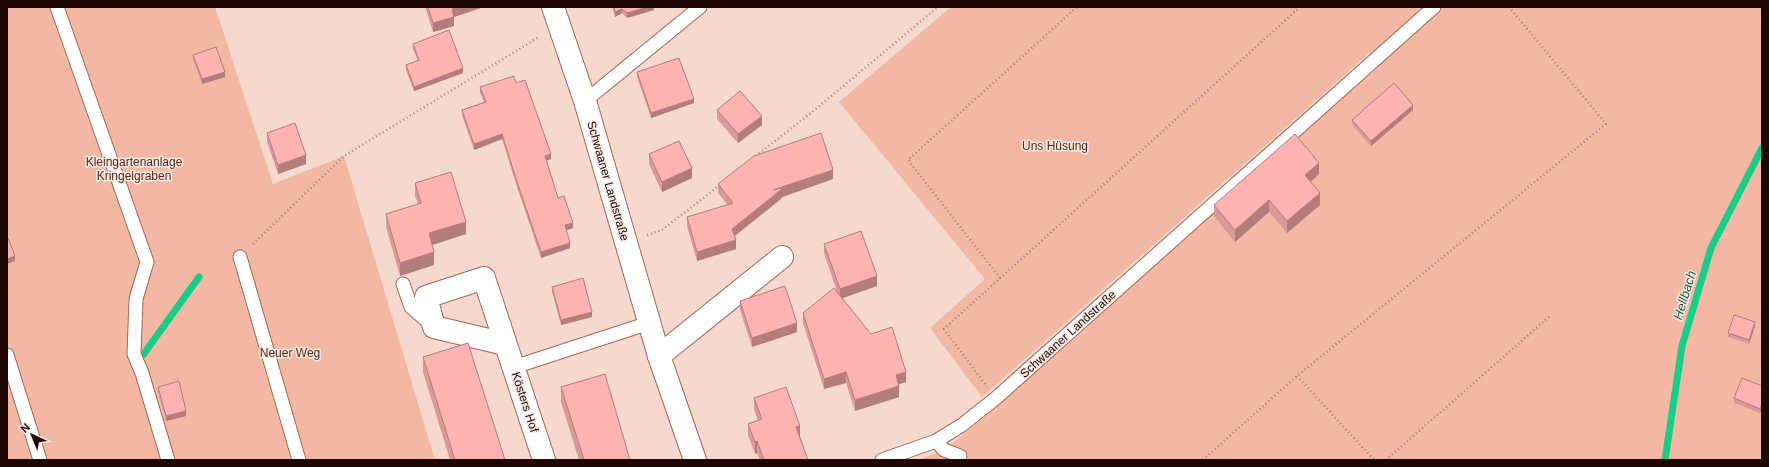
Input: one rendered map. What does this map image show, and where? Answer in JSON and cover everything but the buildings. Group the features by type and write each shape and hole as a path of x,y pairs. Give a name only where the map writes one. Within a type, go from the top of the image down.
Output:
{"street":[{"name":"Schwaaner Landstraße","path":"556,16 585,101 659,356 695,460"},
{"path":"659,356 782,257"},
{"name":"Kösters Hof","path":"434,327 426,297 484,278 544,460"},
{"path":"434,327 506,344"}],"lane":[{"path":"57,7 147,262 136,299 134,354 142,373 168,460"},
{"path":"585,101 700,7"},
{"name":"Schwaaner Landstraße","path":"882,460 936,441 962,425 996,398 1434,7"},
{"path":"240,257 299,460"},
{"path":"403,284 410,307 434,327"},
{"path":"514,367 650,323"},
{"path":"7,356 40,460"},
{"path":"936,441 944,450 960,456"}],"path":[{"path":"755,157 817,108 938,7"},
{"path":"1000,278 908,160 1077,7"},
{"path":"996,398 944,329 1300,7"},
{"path":"1203,460 1297,376 1606,124 1509,7"},
{"path":"240,257 344,156 556,16"},
{"path":"626,243 662,230 724,181"},
{"path":"1386,460 1550,316"},
{"path":"1297,376 1374,460"}],"green space":[{"name":"Kleingartenanlage Kringelgraben","path":"7,7 215,7 273,184 344,156 435,460 7,460"},
{"name":"Uns Hüsung","path":"951,7 1762,7 1762,460 918,460 944,450 992,411 1082,332 1191,231 1381,65 1369,53 982,397 930,328 985,279 839,102"}],"waterway":[{"name":"Hellbach","path":"1665,460 1682,346 1711,248 1762,148"},
{"path":"143,355 199,277"}],"park label":[{"name":"Neuer Weg","path":"290,353"}]}
